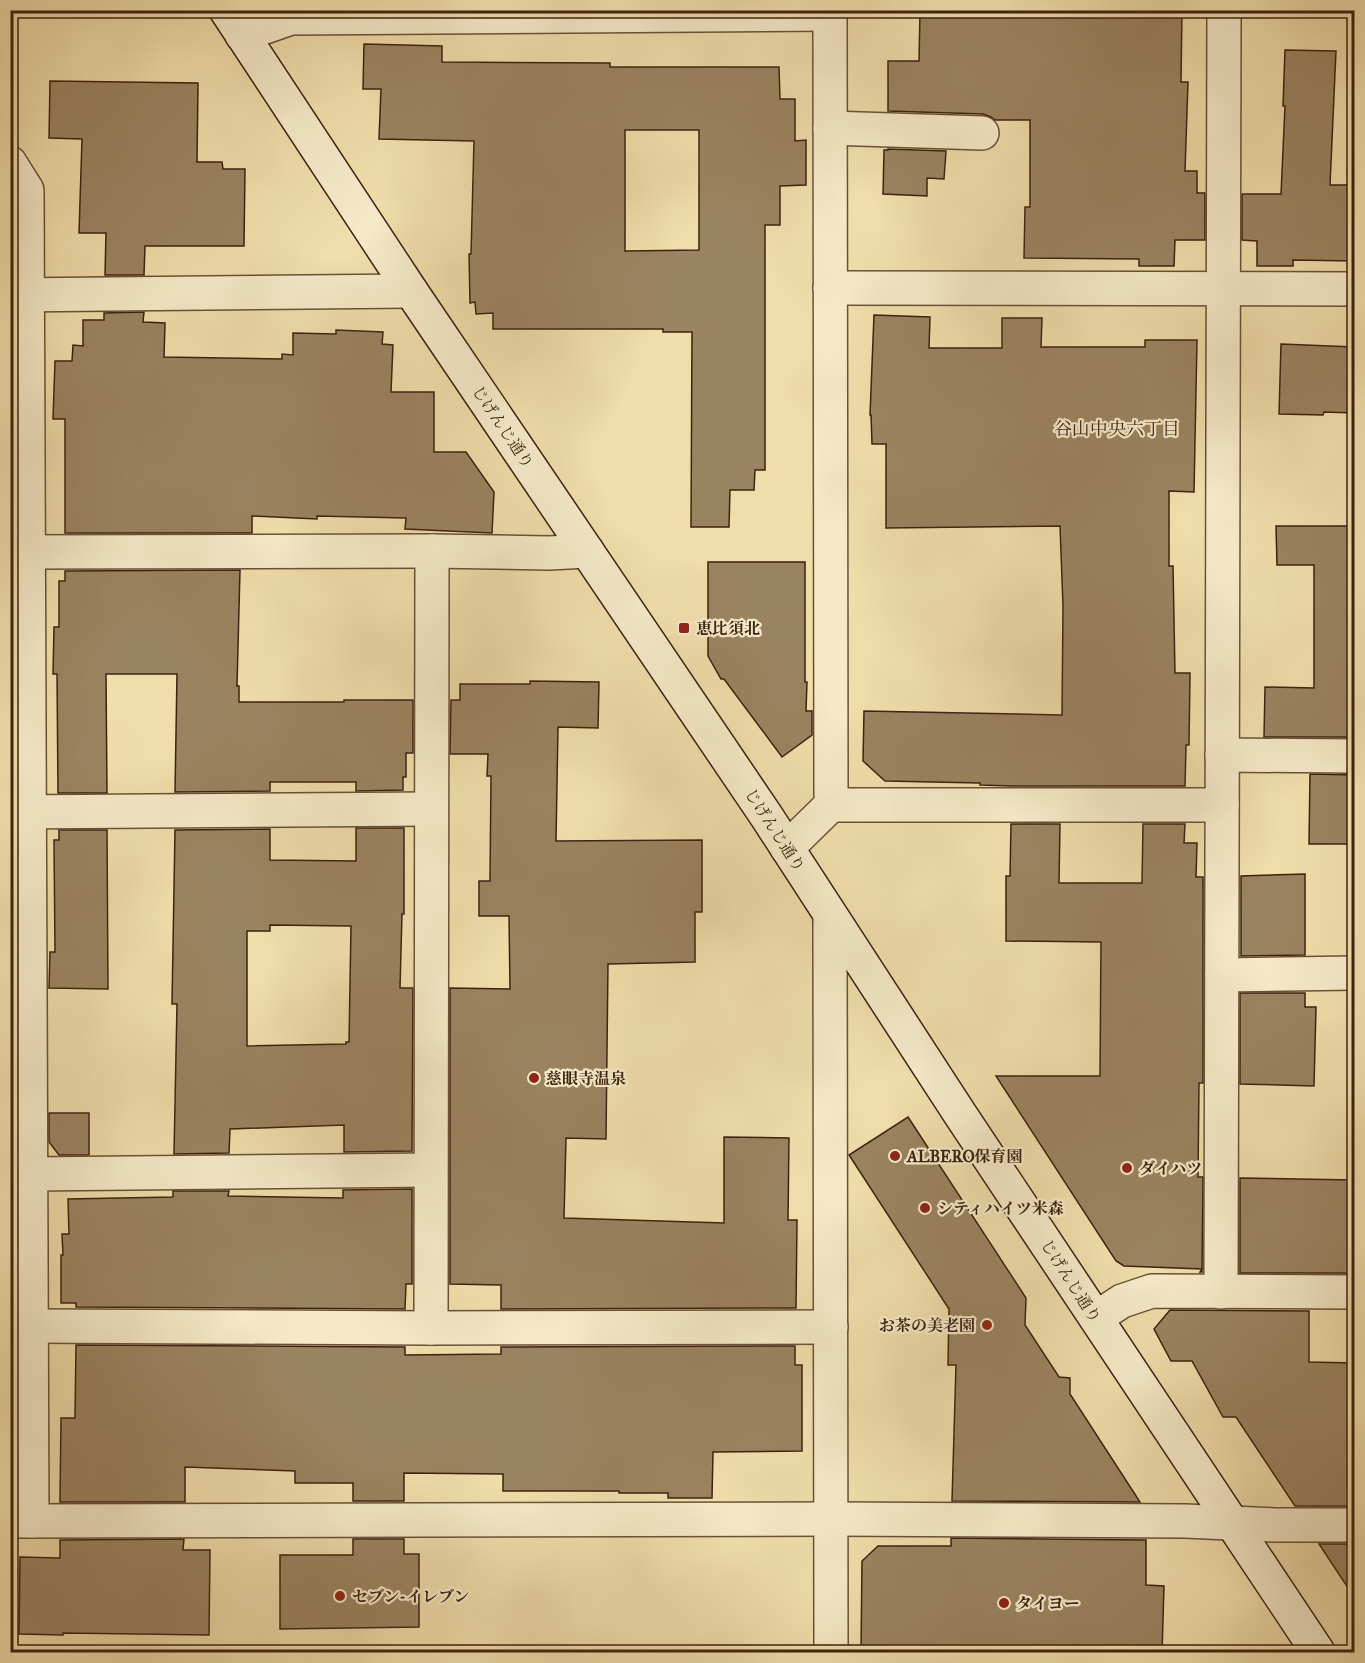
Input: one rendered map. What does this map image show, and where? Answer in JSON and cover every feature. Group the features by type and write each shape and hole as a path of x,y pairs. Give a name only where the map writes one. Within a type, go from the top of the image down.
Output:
{"street":[{"path":"1221,1292 1224,10"},
{"path":"234,23 291,18 434,14 830,12 831,805"},
{"name":"じげんじ通り","path":"234,23 411,291 787,848 1318,1653"},
{"path":"830,128 982,133"},
{"path":"10,164 27,190 19,295 20,812 21,1037 31,1174 21,1262 32,1326 21,1521 1185,1521 1275,1525 1354,1525"},
{"path":"830,288 1354,289"},
{"path":"19,295 411,291"},
{"path":"431,1328 432,551"},
{"path":"20,552 549,553 588,551"},
{"path":"1222,755 1354,756"},
{"path":"787,848 831,805 1222,805"},
{"path":"20,812 431,809"},
{"path":"830,915 831,1653"},
{"path":"1222,975 1354,973"},
{"path":"31,1174 430,1170"},
{"path":"1096,1318 1122,1301 1152,1291 1354,1292"},
{"path":"32,1326 831,1327"}],"building":[{"path":"920,10 1182,10 1181,82 1188,82 1185,171 1197,171 1197,193 1205,193 1205,240 1175,240 1174,266 1139,266 1139,259 1024,258 1025,207 1030,207 1030,120 995,120 983,114 888,111 888,61 919,61"},
{"path":"364,44 442,46 442,62 610,63 610,67 779,67 780,99 795,99 795,141 806,140 806,185 780,186 780,225 765,225 765,470 755,470 754,490 730,490 729,527 691,527 692,332 663,332 663,329 493,329 493,313 476,314 475,302 470,303 469,254 471,254 474,141 379,139 381,89 363,89","holes":["625,130 699,130 699,250 625,251"]},
{"path":"1285,50 1336,51 1330,185 1354,185 1354,261 1293,260 1293,266 1257,266 1257,241 1242,240 1242,194 1281,194"},
{"path":"50,81 198,83 197,162 222,162 223,169 245,169 244,246 145,246 144,275 105,275 106,233 79,233 82,139 49,138"},
{"path":"884,150 946,151 944,179 927,178 927,196 883,194"},
{"path":"144,312 143,322 165,323 164,357 282,359 282,354 293,355 293,333 336,334 336,330 383,332 382,344 393,345 391,392 434,392 434,452 466,452 494,492 492,533 405,529 406,518 317,516 317,519 252,516 252,533 65,533 65,419 53,419 55,361 72,361 73,345 83,346 83,320 104,320 104,313"},
{"path":"874,315 930,317 929,348 1002,348 1002,318 1042,318 1041,347 1145,347 1145,340 1197,340 1194,492 1169,491 1169,566 1173,566 1175,673 1190,673 1189,745 1186,745 1185,786 1012,786 885,781 863,761 864,711 1062,715 1063,606 1060,526 886,528 886,444 872,444 870,415"},
{"path":"1281,344 1354,347 1354,413 1279,414"},
{"path":"1276,526 1354,526 1354,737 1264,737 1265,687 1314,688 1314,565 1277,565"},
{"path":"708,562 805,562 806,711 812,711 812,735 782,757 724,679 721,679 708,656"},
{"path":"240,570 237,686 239,686 239,702 413,700 413,753 406,753 406,777 403,777 403,790 356,791 356,782 270,782 270,791 175,792 177,674 106,674 107,793 58,793 57,674 53,674 54,627 59,627 59,581 65,581 65,571"},
{"path":"530,681 599,682 598,728 558,727 556,841 702,840 702,912 695,912 695,962 608,964 606,1139 566,1138 564,1218 724,1223 724,1137 789,1138 788,1220 797,1220 796,1308 501,1309 501,1285 450,1284 450,988 510,989 509,916 479,916 479,881 490,881 491,776 487,776 488,754 450,754 451,700 460,700 460,684 530,684"},
{"path":"1310,774 1354,775 1354,844 1309,844"},
{"name":"ダイハツ","path":"1011,824 1060,824 1059,883 1142,883 1143,824 1185,824 1184,843 1197,843 1196,877 1203,877 1203,1083 1199,1083 1198,1177 1203,1177 1202,1272 1200,1272 1202,1269 1124,1266 1116,1261 996,1076 1100,1076 1101,942 1006,941 1006,876 1010,876"},
{"path":"356,828 404,828 404,914 402,914 400,988 413,988 412,1151 344,1152 344,1125 230,1129 229,1153 174,1154 177,1004 172,1004 175,830 270,829 270,860 356,861","holes":["270,925 351,926 349,1042 346,1044 247,1046 247,931 270,931"]},
{"path":"59,830 107,830 108,989 49,988 50,952 55,952 54,840 59,840"},
{"path":"1305,874 1305,955 1241,956 1241,876"},
{"path":"1240,993 1305,993 1305,1007 1316,1007 1314,1086 1240,1084"},
{"path":"49,1113 89,1113 89,1155 59,1155 49,1142"},
{"path":"908,1117 1026,1298 1025,1325 1059,1377 1070,1378 1070,1394 1140,1502 952,1501 956,1365 948,1365 949,1309 849,1155"},
{"path":"1240,1178 1354,1180 1354,1273 1240,1273"},
{"path":"412,1189 412,1284 406,1284 405,1309 76,1307 76,1303 61,1303 62,1234 69,1234 68,1199 173,1197 173,1191 229,1191 228,1196 343,1198 343,1190"},
{"path":"1170,1310 1309,1311 1309,1362 1354,1363 1354,1506 1295,1506 1236,1417 1223,1417 1192,1361 1171,1361 1154,1329"},
{"path":"76,1345 405,1347 405,1355 501,1354 501,1347 795,1346 795,1365 802,1365 802,1451 713,1452 712,1498 668,1498 668,1493 619,1493 619,1491 503,1491 503,1474 404,1473 404,1501 353,1501 353,1483 295,1483 295,1471 185,1467 185,1502 60,1502 61,1418 75,1418"},
{"name":"タイヨー","path":"951,1538 1146,1540 1146,1585 1164,1586 1162,1653 861,1653 862,1561 878,1546 951,1546"},
{"path":"184,1539 183,1550 210,1550 209,1635 19,1634 20,1557 60,1558 60,1540"},
{"path":"353,1539 404,1539 404,1554 419,1554 419,1627 280,1629 280,1555 353,1555"},
{"path":"1319,1544 1354,1544 1354,1597"}],"place":[{"name":"恵比須北","path":"684,628"},
{"name":"慈眼寺温泉","path":"534,1078"},
{"name":"ALBERO保育園","path":"895,1156"},
{"name":"ダイハツ","path":"1127,1168"},
{"name":"シティハイツ米森","path":"925,1208"},
{"name":"お茶の美老園","path":"987,1325"},
{"name":"セブン-イレブン","path":"340,1596"},
{"name":"タイヨー","path":"1004,1603"}],"district":[{"name":"谷山中央六丁目","path":"1117,429"}]}
